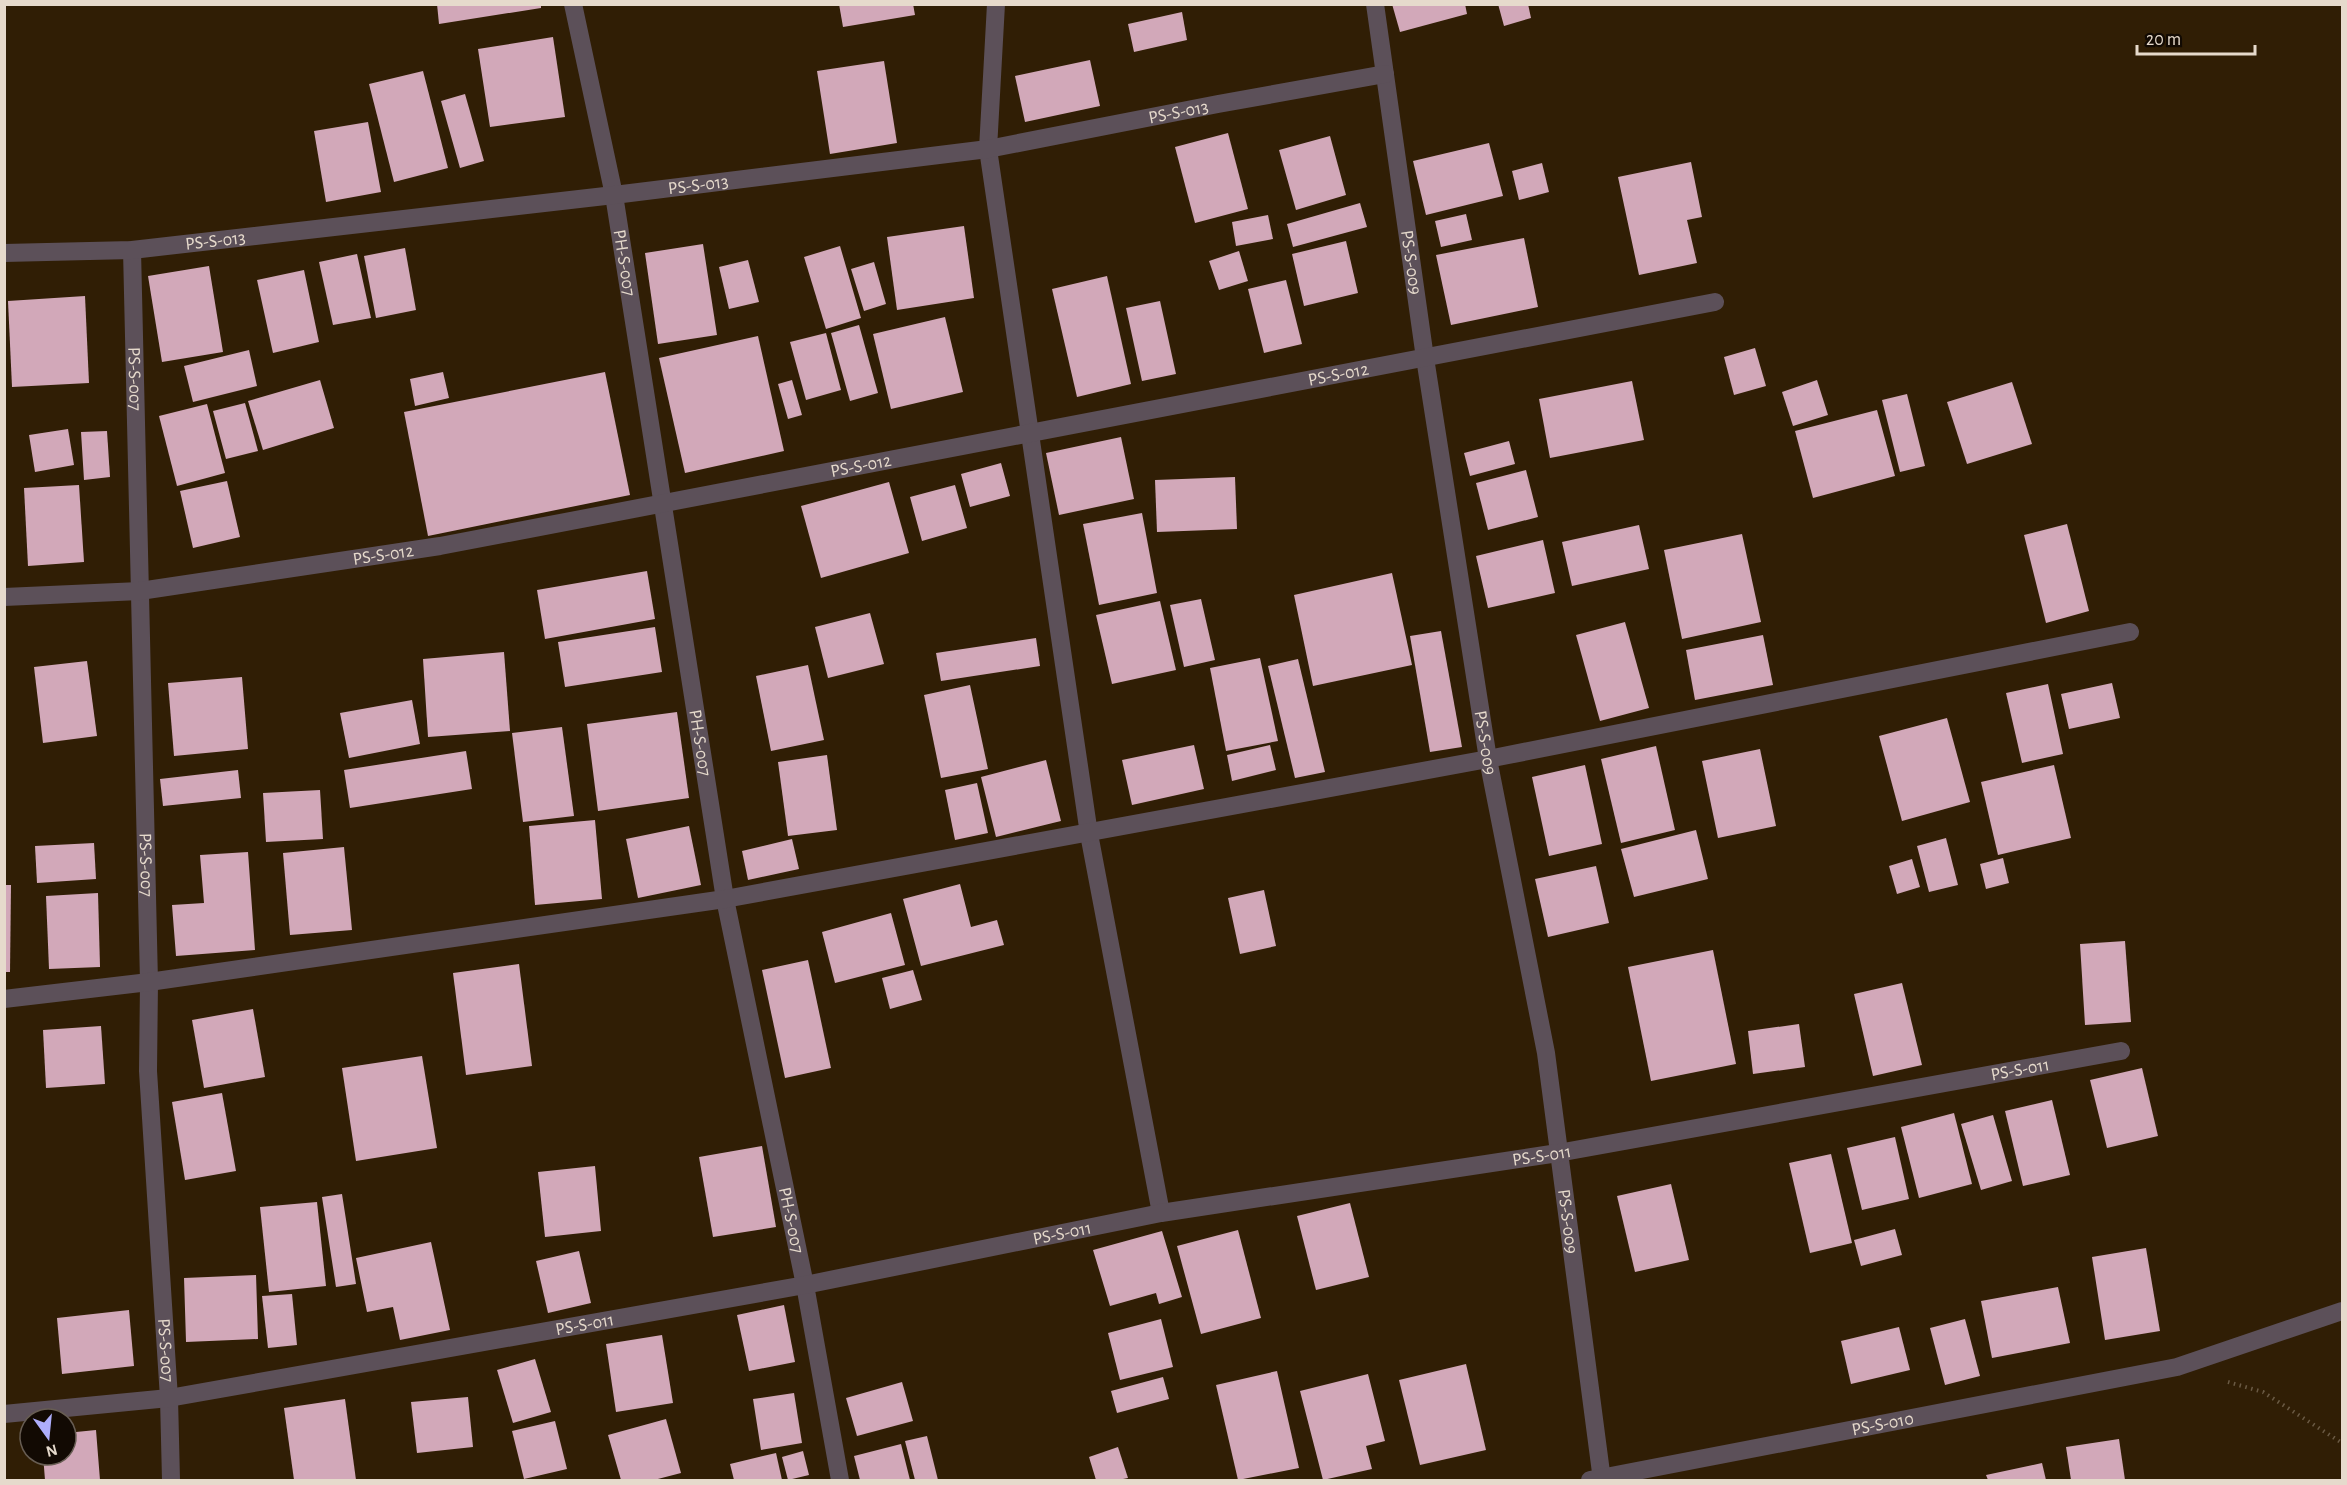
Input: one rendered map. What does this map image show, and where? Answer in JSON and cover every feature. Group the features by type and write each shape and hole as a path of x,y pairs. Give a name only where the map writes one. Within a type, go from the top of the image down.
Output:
{"street":[{"name":"PH-S-007","path":"573,4 614,195 725,899 805,1285 840,1480"},
{"path":"996,4 988,149 1089,834 1161,1213"},
{"name":"PS-S-009","path":"1375,4 1425,358 1488,759 1546,1053 1598,1480"},
{"name":"PS-S-013","path":"4,253 132,249 614,195 988,149 1385,74"},
{"name":"PS-S-007","path":"132,249 148,1071 169,1398 171,1480"},
{"name":"PS-S-012","path":"4,597 140,591 440,546 1715,302"},
{"path":"4,999 148,982 725,899 1488,759 2130,632"},
{"name":"PS-S-011","path":"4,1413 169,1398 805,1285 1161,1213 1558,1152 2121,1051"},
{"name":"PS-S-010","path":"1598,1480 2177,1367 2343,1311"}],"path":[{"path":"2177,1367 2264,1392 2343,1443"}],"building":[{"path":"437,4 541,4 541,8 439,24"},
{"path":"839,4 913,4 915,15 843,27"},
{"path":"1392,4 1465,4 1467,14 1400,32"},
{"path":"1498,4 1528,4 1531,18 1504,26"},
{"path":"1182,12 1187,40 1134,52 1128,24"},
{"path":"553,37 565,117 490,127 478,49"},
{"path":"1090,60 1100,106 1025,122 1015,76"},
{"path":"884,61 897,143 830,154 817,71"},
{"path":"423,71 448,168 394,182 369,84"},
{"path":"465,94 484,161 460,168 441,101"},
{"path":"368,122 381,192 326,202 314,131"},
{"path":"1228,133 1248,209 1195,223 1175,147"},
{"path":"1330,136 1346,195 1296,210 1279,150"},
{"path":"1489,143 1503,196 1426,215 1413,161"},
{"path":"1691,162 1702,217 1687,220 1697,263 1639,275 1618,177"},
{"path":"1542,163 1549,192 1519,200 1512,171"},
{"path":"1360,203 1367,227 1293,247 1287,224"},
{"path":"1466,214 1472,240 1441,247 1435,221"},
{"path":"1268,215 1273,239 1236,246 1232,222"},
{"path":"964,226 974,298 897,310 887,237"},
{"path":"1524,238 1538,307 1451,325 1436,255"},
{"path":"1346,241 1358,293 1304,306 1292,254"},
{"path":"703,244 717,335 658,344 645,253"},
{"path":"840,246 861,318 826,329 804,257"},
{"path":"405,248 416,310 376,318 364,256"},
{"path":"1239,251 1248,281 1219,290 1209,261"},
{"path":"357,254 371,318 333,325 319,262"},
{"path":"748,260 759,302 729,309 719,267"},
{"path":"874,262 886,304 864,311 851,269"},
{"path":"209,266 223,352 162,362 148,276"},
{"path":"304,270 319,342 273,353 257,280"},
{"path":"1107,276 1131,384 1077,397 1052,289"},
{"path":"1286,280 1302,344 1264,353 1248,289"},
{"path":"85,296 89,383 12,387 8,301"},
{"path":"1160,301 1176,374 1142,381 1126,308"},
{"path":"945,317 963,392 891,409 873,334"},
{"path":"859,325 878,393 850,401 831,333"},
{"path":"826,333 841,390 806,400 790,342"},
{"path":"758,336 784,451 685,473 659,358"},
{"path":"1755,348 1766,386 1734,395 1724,357"},
{"path":"249,350 257,386 193,402 184,366"},
{"path":"443,372 449,398 415,406 410,379"},
{"path":"605,372 630,495 428,536 404,412"},
{"path":"320,380 334,428 263,450 248,401"},
{"path":"792,380 802,415 788,419 778,384"},
{"path":"1817,380 1828,415 1793,426 1782,392"},
{"path":"1632,381 1644,440 1550,458 1539,399"},
{"path":"2012,382 2032,444 1967,464 1947,402"},
{"path":"1907,394 1925,466 1900,472 1882,400"},
{"path":"245,403 258,451 226,459 213,411"},
{"path":"207,404 225,473 177,486 159,416"},
{"path":"1877,410 1895,476 1813,498 1795,431"},
{"path":"68,429 74,465 35,472 29,435"},
{"path":"107,431 110,477 84,480 81,432"},
{"path":"1121,437 1134,499 1059,515 1046,453"},
{"path":"1509,441 1515,464 1470,476 1464,453"},
{"path":"1001,463 1010,496 970,507 961,474"},
{"path":"1526,470 1538,517 1488,530 1476,483"},
{"path":"1235,477 1237,529 1157,532 1155,480"},
{"path":"227,481 240,537 193,548 180,491"},
{"path":"889,482 909,553 821,578 801,506"},
{"path":"79,485 84,562 28,566 24,488"},
{"path":"955,485 967,528 922,541 910,497"},
{"path":"1142,513 1157,593 1099,605 1083,524"},
{"path":"2067,524 2089,611 2046,623 2024,535"},
{"path":"1639,525 1649,569 1572,586 1562,542"},
{"path":"1742,534 1761,622 1682,639 1664,550"},
{"path":"1543,540 1555,593 1488,608 1476,556"},
{"path":"647,571 655,619 545,639 537,590"},
{"path":"1392,573 1412,665 1313,686 1294,595"},
{"path":"1201,599 1215,660 1184,667 1170,605"},
{"path":"1160,601 1176,670 1112,684 1096,615"},
{"path":"870,613 884,664 828,678 815,627"},
{"path":"1625,622 1649,708 1600,721 1576,635"},
{"path":"655,627 662,672 565,687 558,642"},
{"path":"1441,631 1462,747 1430,752 1410,636"},
{"path":"1763,635 1773,685 1695,700 1686,650"},
{"path":"1036,638 1040,666 941,681 936,653"},
{"path":"504,652 510,731 428,737 423,659"},
{"path":"1260,658 1278,741 1226,751 1210,668"},
{"path":"1298,659 1325,772 1295,778 1268,666"},
{"path":"87,661 97,736 43,743 34,667"},
{"path":"808,665 824,740 771,751 756,676"},
{"path":"242,677 248,749 174,756 168,683"},
{"path":"2112,683 2120,718 2069,729 2061,694"},
{"path":"2048,684 2063,754 2022,763 2006,693"},
{"path":"970,685 988,769 941,778 924,695"},
{"path":"412,700 420,744 349,758 340,713"},
{"path":"677,712 689,798 598,811 587,724"},
{"path":"1947,718 1970,802 1902,821 1879,736"},
{"path":"562,727 574,816 523,822 512,733"},
{"path":"1194,745 1204,789 1132,805 1122,760"},
{"path":"1270,745 1276,770 1232,781 1227,755"},
{"path":"1656,746 1675,830 1621,843 1601,759"},
{"path":"1760,749 1776,826 1718,838 1702,761"},
{"path":"466,751 472,789 350,808 344,770"},
{"path":"827,755 837,830 788,836 778,762"},
{"path":"1046,760 1061,821 996,837 981,777"},
{"path":"1585,765 1602,844 1549,856 1532,777"},
{"path":"2054,765 2071,838 1998,855 1981,782"},
{"path":"238,770 241,798 163,806 160,779"},
{"path":"977,783 988,833 955,840 945,790"},
{"path":"320,790 323,839 266,842 263,793"},
{"path":"595,820 602,899 535,905 529,826"},
{"path":"689,826 701,885 638,898 626,839"},
{"path":"1696,830 1708,879 1634,897 1621,849"},
{"path":"1946,838 1958,885 1929,892 1917,846"},
{"path":"792,839 799,869 748,880 742,851"},
{"path":"94,843 96,879 37,883 35,846"},
{"path":"344,847 352,930 290,935 283,853"},
{"path":"248,852 255,950 176,956 172,905 204,903 200,855"},
{"path":"2003,858 2009,883 1986,889 1980,864"},
{"path":"1912,859 1920,887 1897,894 1889,866"},
{"path":"1596,866 1609,923 1548,937 1535,879"},
{"path":"960,884 971,927 997,920 1004,945 921,966 903,899"},
{"path":"4,885 11,885 10,972 4,972"},
{"path":"1264,890 1276,946 1240,954 1228,898"},
{"path":"98,893 100,967 49,969 46,896"},
{"path":"891,913 905,965 835,983 822,932"},
{"path":"2125,941 2131,1022 2085,1025 2080,944"},
{"path":"1713,950 1736,1064 1651,1081 1628,967"},
{"path":"808,960 831,1068 785,1078 762,970"},
{"path":"519,964 532,1066 466,1075 453,973"},
{"path":"913,970 922,1000 890,1009 882,978"},
{"path":"1902,983 1922,1065 1873,1076 1854,994"},
{"path":"253,1009 265,1077 204,1088 192,1020"},
{"path":"1799,1024 1805,1067 1753,1074 1748,1031"},
{"path":"101,1026 105,1084 46,1088 43,1030"},
{"path":"422,1056 437,1148 356,1161 342,1068"},
{"path":"2142,1068 2158,1136 2107,1148 2090,1080"},
{"path":"222,1093 236,1171 185,1180 172,1102"},
{"path":"2052,1100 2070,1175 2023,1186 2005,1111"},
{"path":"1954,1113 1972,1184 1919,1198 1901,1127"},
{"path":"1993,1115 2012,1181 1981,1190 1961,1124"},
{"path":"1895,1137 1909,1199 1862,1210 1847,1148"},
{"path":"762,1146 776,1227 713,1237 699,1157"},
{"path":"1831,1154 1852,1243 1810,1253 1789,1163"},
{"path":"595,1166 601,1231 545,1237 538,1172"},
{"path":"1671,1184 1689,1260 1635,1272 1617,1196"},
{"path":"342,1194 356,1284 336,1287 322,1197"},
{"path":"317,1202 326,1286 269,1292 260,1207"},
{"path":"1350,1203 1369,1277 1316,1290 1297,1216"},
{"path":"1895,1229 1902,1255 1861,1266 1854,1240"},
{"path":"1238,1230 1261,1318 1201,1334 1177,1246"},
{"path":"1162,1231 1182,1297 1159,1304 1156,1293 1110,1306 1093,1250"},
{"path":"431,1242 450,1330 400,1340 393,1307 367,1312 356,1258"},
{"path":"2146,1248 2160,1331 2105,1340 2092,1257"},
{"path":"579,1251 591,1303 548,1313 536,1261"},
{"path":"256,1275 258,1339 186,1342 184,1278"},
{"path":"2058,1287 2070,1343 1992,1358 1981,1301"},
{"path":"292,1294 297,1345 268,1348 262,1296"},
{"path":"784,1305 795,1362 749,1371 737,1315"},
{"path":"129,1310 134,1366 62,1374 57,1318"},
{"path":"1161,1319 1173,1367 1120,1380 1108,1333"},
{"path":"1965,1319 1980,1376 1945,1385 1930,1328"},
{"path":"1899,1327 1910,1370 1851,1384 1841,1341"},
{"path":"662,1335 673,1403 616,1412 606,1344"},
{"path":"535,1359 551,1412 513,1423 497,1370"},
{"path":"1466,1364 1486,1450 1420,1465 1399,1380"},
{"path":"1277,1371 1299,1468 1238,1480 1216,1385"},
{"path":"1368,1374 1385,1441 1366,1446 1372,1469 1323,1480 1300,1391"},
{"path":"1163,1377 1169,1399 1117,1413 1111,1391"},
{"path":"902,1382 913,1421 857,1436 846,1398"},
{"path":"794,1393 802,1443 761,1450 753,1399"},
{"path":"468,1397 473,1447 417,1453 411,1402"},
{"path":"345,1399 356,1480 294,1480 284,1408"},
{"path":"666,1419 681,1473 654,1480 621,1480 608,1435"},
{"path":"555,1421 567,1469 524,1479 512,1431"},
{"path":"96,1430 100,1480 45,1480 44,1467 78,1467 78,1432"},
{"path":"927,1436 938,1480 915,1480 905,1441"},
{"path":"2119,1439 2125,1480 2071,1480 2066,1447"},
{"path":"901,1444 910,1480 860,1480 854,1456"},
{"path":"1118,1447 1128,1478 1096,1480 1089,1457"},
{"path":"803,1451 809,1475 788,1480 782,1457"},
{"path":"776,1453 782,1480 734,1480 730,1464"},
{"path":"2042,1463 2046,1480 1988,1480 1986,1475"}]}
